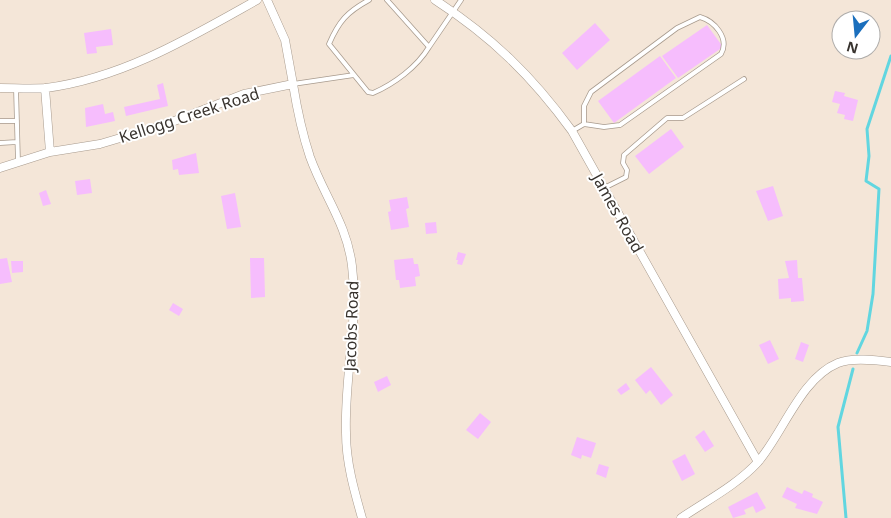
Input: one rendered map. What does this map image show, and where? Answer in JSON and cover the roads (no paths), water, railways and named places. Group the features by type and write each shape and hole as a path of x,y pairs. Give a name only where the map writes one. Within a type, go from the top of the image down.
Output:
{"street":[{"path":"0,88 45,88 87,79 139,63 257,0"},
{"path":"267,0 285,40 293,84"},
{"name":"James Road","path":"435,0 496,44 544,92 572,131 758,462"},
{"name":"Kellogg Creek Road","path":"0,168 50,152 100,144 164,125 244,94 293,84"},
{"name":"Jacobs Road","path":"293,84 298,113 310,157 345,230 352,266 354,316 346,432 348,466 362,518"},
{"path":"45,88 50,152"},
{"path":"681,518 738,480 758,462 818,374 840,362 872,360 891,362"}],"lane":[{"path":"369,0 350,10 337,26 329,44 368,92 373,93 408,71 423,57 461,0"},
{"path":"388,0 429,47"},
{"path":"572,131 584,124 604,127 620,125 721,54 726,46 725,41 710,20 700,16 677,28 590,92 584,106 584,124"},
{"path":"293,84 354,75"},
{"path":"604,188 626,177 628,170 623,163 624,155 668,118 683,118 744,79"},
{"path":"16,88 18,162"},
{"path":"0,121 16,121"},
{"path":"0,143 17,142"}],"waterway":[{"path":"857,353 867,331 873,294 879,189 866,181 869,156 867,129 891,56"},
{"path":"846,518 838,427 853,369"}]}
